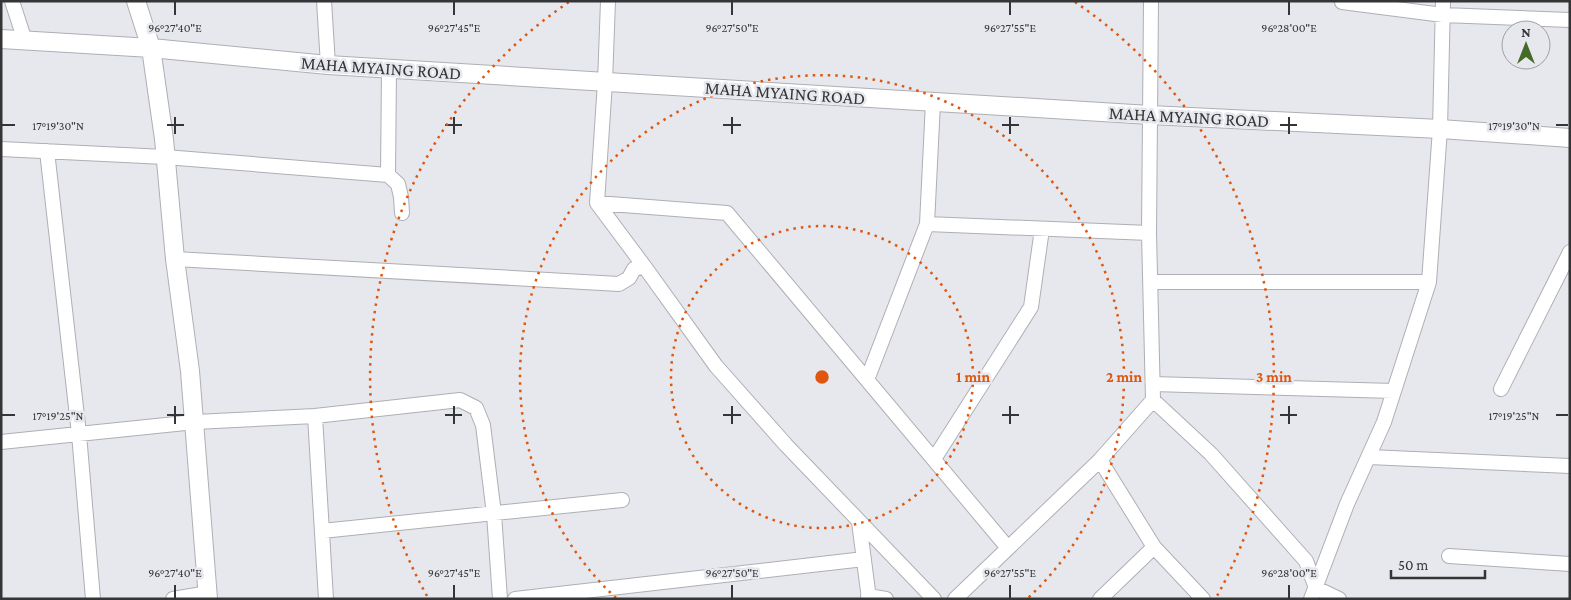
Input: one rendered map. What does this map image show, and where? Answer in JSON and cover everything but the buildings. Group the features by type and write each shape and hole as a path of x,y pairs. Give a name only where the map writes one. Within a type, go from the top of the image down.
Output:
{"street":[{"path":"12,1 25,41"},
{"path":"136,1 151,48 165,158 175,259 190,371 208,596 173,599"},
{"path":"324,1 328,65"},
{"path":"608,1 597,203 716,366 859,522 934,599"},
{"path":"955,599 1100,460 1153,400 1149,233 1151,1"},
{"path":"1342,2 1443,8 1570,20"},
{"path":"1313,594 1347,504 1384,422 1429,282 1440,129 1443,8"},
{"name":"MAHA MYAING ROAD","path":"1,39 151,48 389,69 1150,115 1440,129 1570,138"},
{"path":"388,176 389,69"},
{"path":"867,380 927,224 933,102"},
{"path":"1,149 165,158 388,176 398,184 402,213"},
{"path":"47,151 78,434 93,599"},
{"path":"597,203 727,213 1008,548"},
{"path":"927,224 1149,233"},
{"path":"934,459 1031,307 1042,229"},
{"path":"1501,389 1570,252"},
{"path":"175,259 619,284 629,278 634,269 644,266"},
{"path":"1150,282 1429,282"},
{"path":"1153,384 1394,390"},
{"path":"1,442 195,422 315,416 460,400 476,408 483,425 494,514 500,599"},
{"path":"1153,400 1211,454 1306,561 1313,594"},
{"path":"315,416 326,599"},
{"path":"1369,457 1570,466"},
{"path":"1100,460 1154,547 1203,599"},
{"path":"322,531 622,500"},
{"path":"859,522 869,597 886,599"},
{"path":"1100,599 1154,547"},
{"path":"1449,556 1570,564"},
{"path":"516,599 864,559"},
{"path":"1313,594 1339,599"}]}
